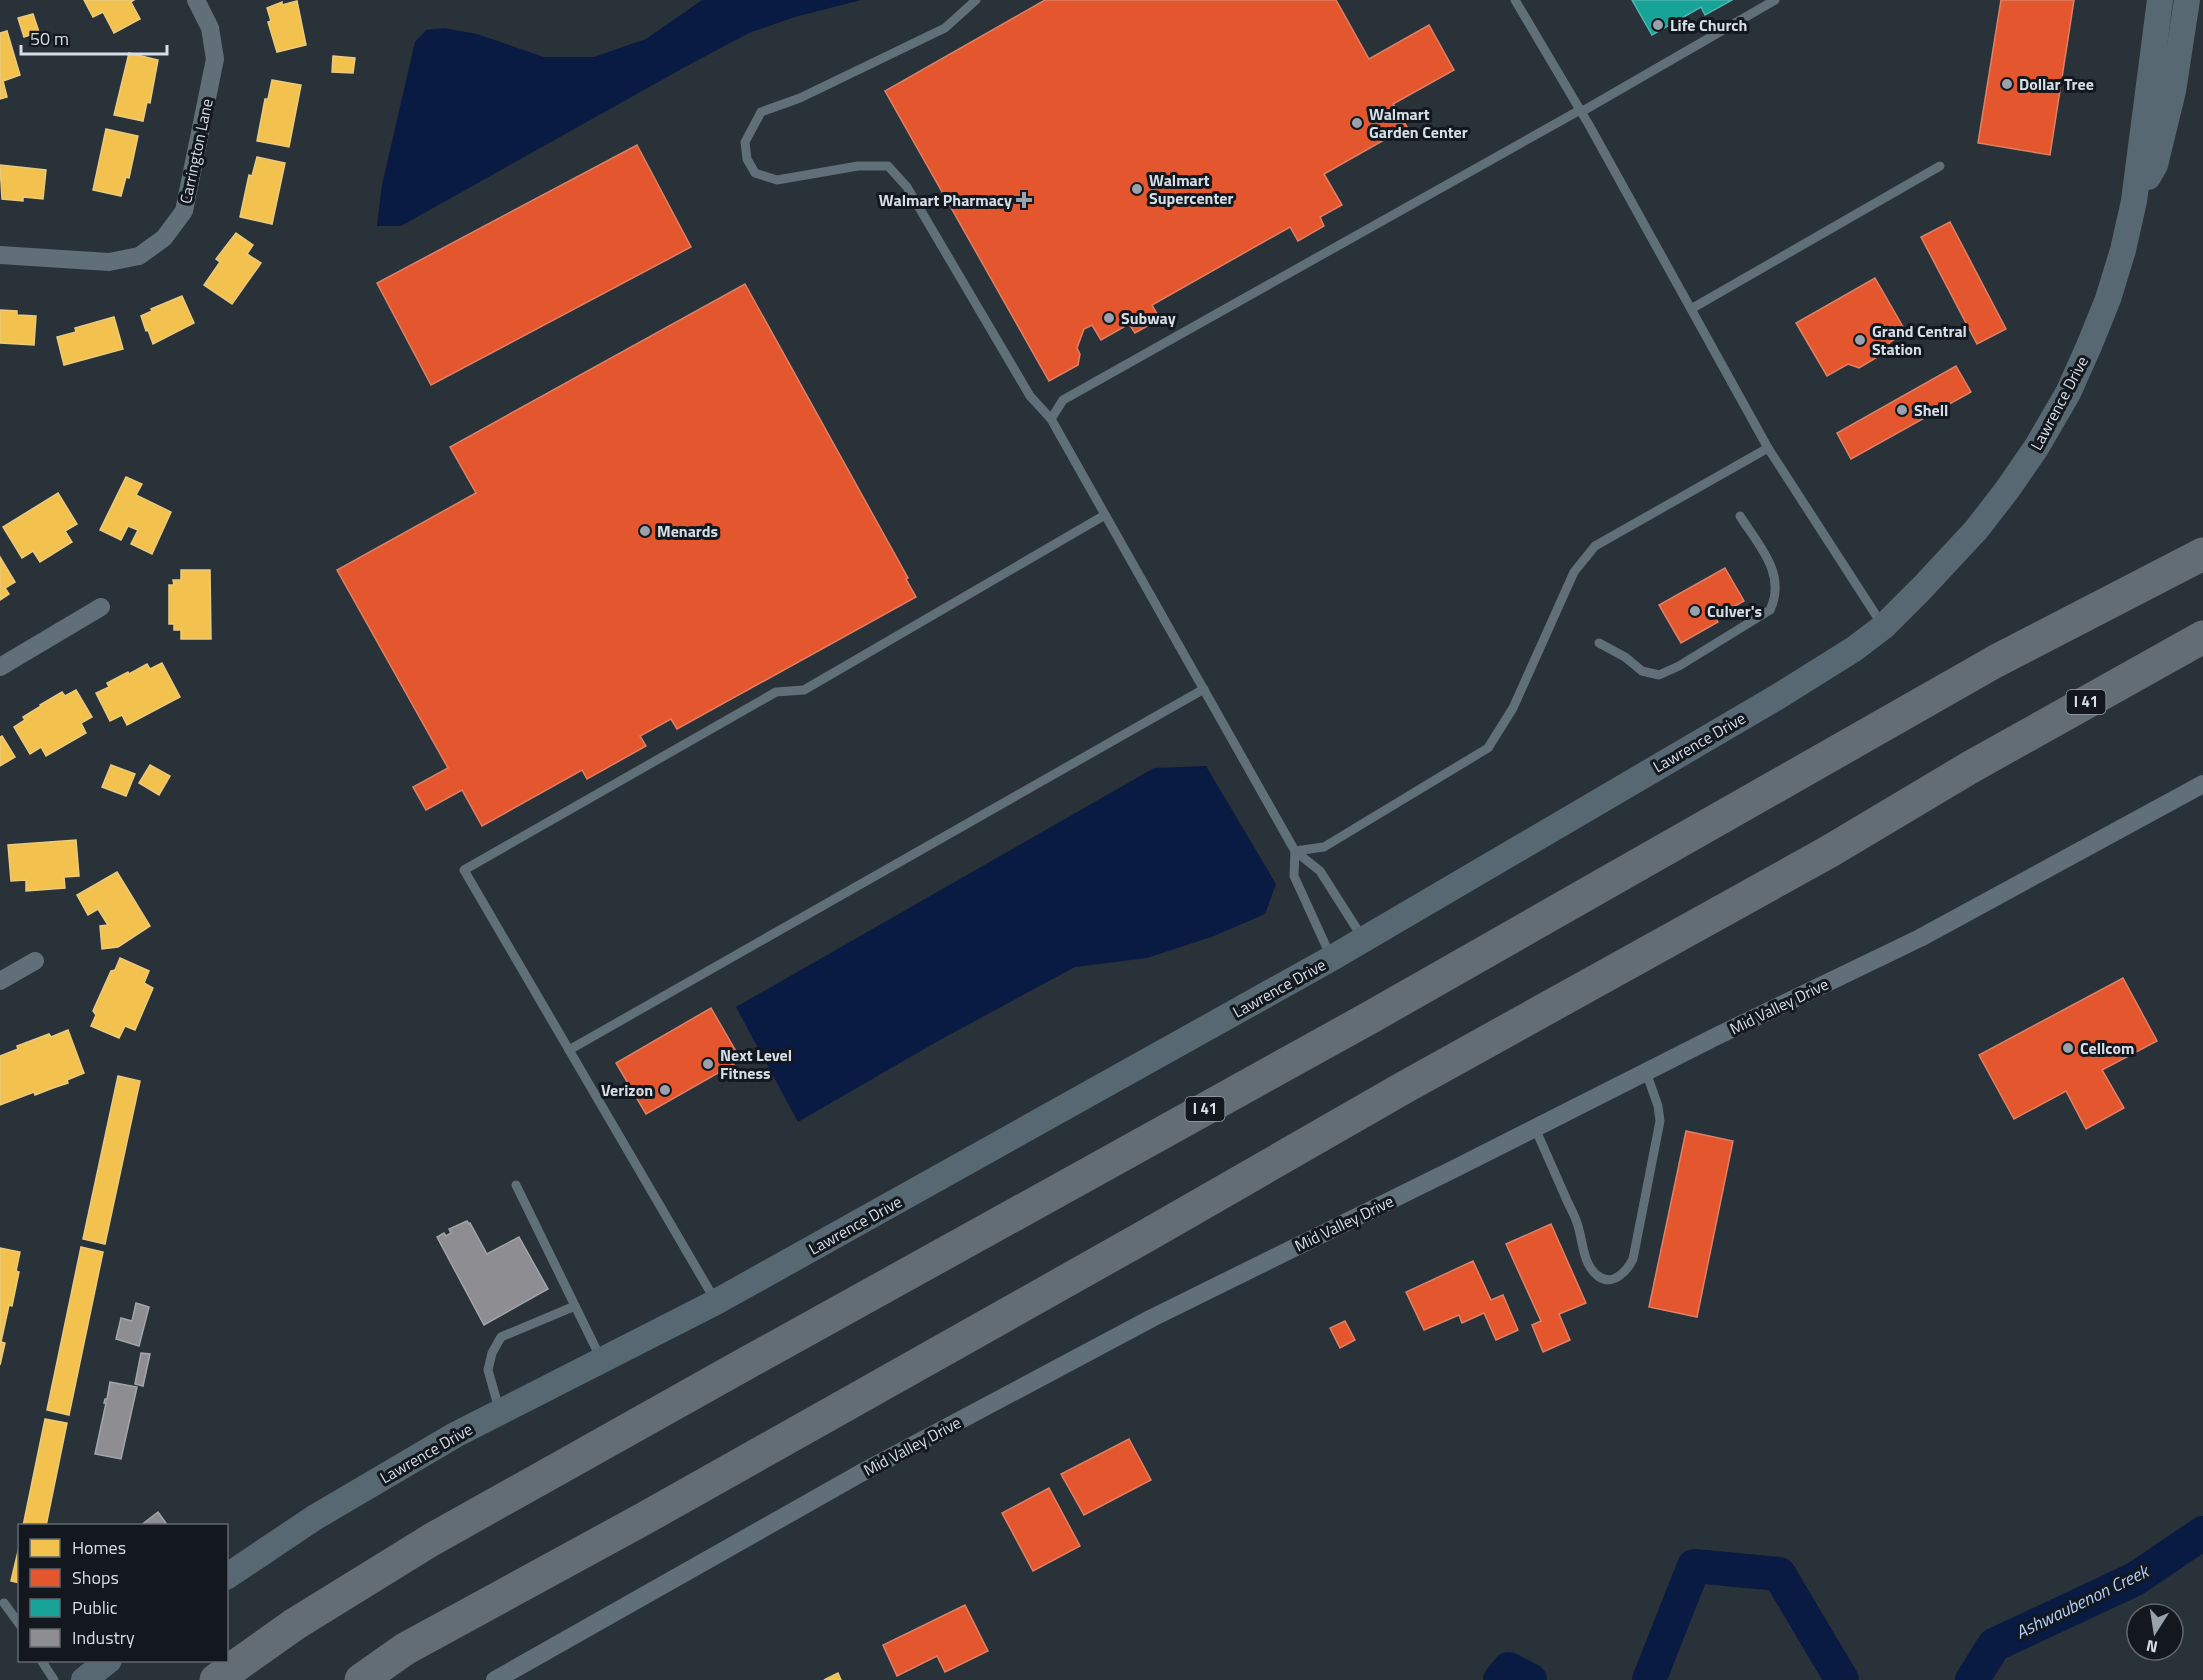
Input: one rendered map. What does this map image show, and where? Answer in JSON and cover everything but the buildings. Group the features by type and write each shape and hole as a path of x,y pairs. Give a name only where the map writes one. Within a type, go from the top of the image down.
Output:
{"highway":[{"path":"1996,661 2203,535"},
{"name":"I 41","path":"216,1680 295,1624 431,1540 1371,1017 1996,661 2203,554"},
{"name":"I 41","path":"361,1680 405,1649 655,1512 1134,1243 1405,1087 1820,857 1969,768 2203,637"},
{"path":"1969,768 2203,660"}],"main road":[{"name":"Lawrence Drive","path":"228,1576 314,1518 455,1435 716,1302 1332,958 1779,696 1854,649 1883,627 1976,530 2007,490 2036,448 2068,393 2089,346 2111,289 2134,201 2160,0"},
{"name":"Lawrence Drive","path":"2134,201 2155,165 2173,91 2187,0"},
{"path":"84,1680 106,1662"}],"street":[{"name":"Carrington Lane","path":"0,255 109,262 140,256 165,238 184,211 215,59 210,28 196,0"},
{"path":"0,667 101,607"},
{"name":"Mid Valley Drive","path":"497,1679 861,1473 1131,1329 1920,938 2203,784"},
{"path":"0,981 35,961"}],"lane":[{"path":"976,0 945,28 800,98 761,112 745,142 747,159 755,173 777,180 858,166 888,166 907,187 1030,396 1051,419 1295,851 1320,871 1363,939"},
{"path":"1515,0 1581,111 1768,448 1883,627"},
{"path":"1051,419 1063,400 1775,0"},
{"path":"1691,309 1940,166"},
{"path":"1295,851 1324,847 1488,748 1513,708 1574,572 1595,546 1768,448"},
{"path":"716,1302 464,870 776,692 804,690 1105,514"},
{"path":"1599,643 1625,657 1642,671 1659,675 1679,666 1770,610 1775,600 1777,585 1769,562 1740,516"},
{"path":"569,1050 1204,689"},
{"path":"1295,851 1294,876 1332,958"},
{"path":"1535,1128 1578,1225 1583,1251 1592,1270 1602,1279 1609,1280 1618,1277 1629,1269 1633,1258 1660,1121 1658,1106 1646,1072"},
{"path":"516,1185 602,1361"},
{"path":"500,1412 488,1370 492,1353 501,1338 575,1306"},
{"path":"4,1603 18,1622"},
{"path":"42,1662 54,1680"}],"water":[{"path":"702,0 861,0 795,17 749,33 401,226 377,226 382,185 415,42 426,30 444,28 477,34 544,57 594,57 646,39"},
{"path":"1206,766 1276,884 1265,914 1214,936 1147,958 1075,967 938,1041 798,1122 736,1007 1154,768"}],"waterway":[{"name":"Ashwaubenon Creek","path":"1972,1680 1994,1645 2135,1579 2203,1533"},
{"name":"Ashwaubenon Creek","path":"1649,1680 1694,1566 1779,1574 1842,1680"},
{"name":"Ashwaubenon Creek","path":"1500,1680 1509,1669 1530,1680"}],"place":[{"name":"Life Church","path":"1658,25"},
{"name":"Dollar Tree","path":"2007,84"},
{"name":"Walmart Garden Center","path":"1357,123"},
{"name":"Walmart Supercenter","path":"1137,189"},
{"name":"Walmart Pharmacy","path":"1024,200"},
{"name":"Subway","path":"1109,318"},
{"name":"Grand Central Station","path":"1860,340"},
{"name":"Shell","path":"1902,410"},
{"name":"Menards","path":"645,531"},
{"name":"Culver's","path":"1695,611"},
{"name":"Cellcom","path":"2068,1048"},
{"name":"Next Level Fitness","path":"708,1064"},
{"name":"Verizon","path":"665,1090"}]}
